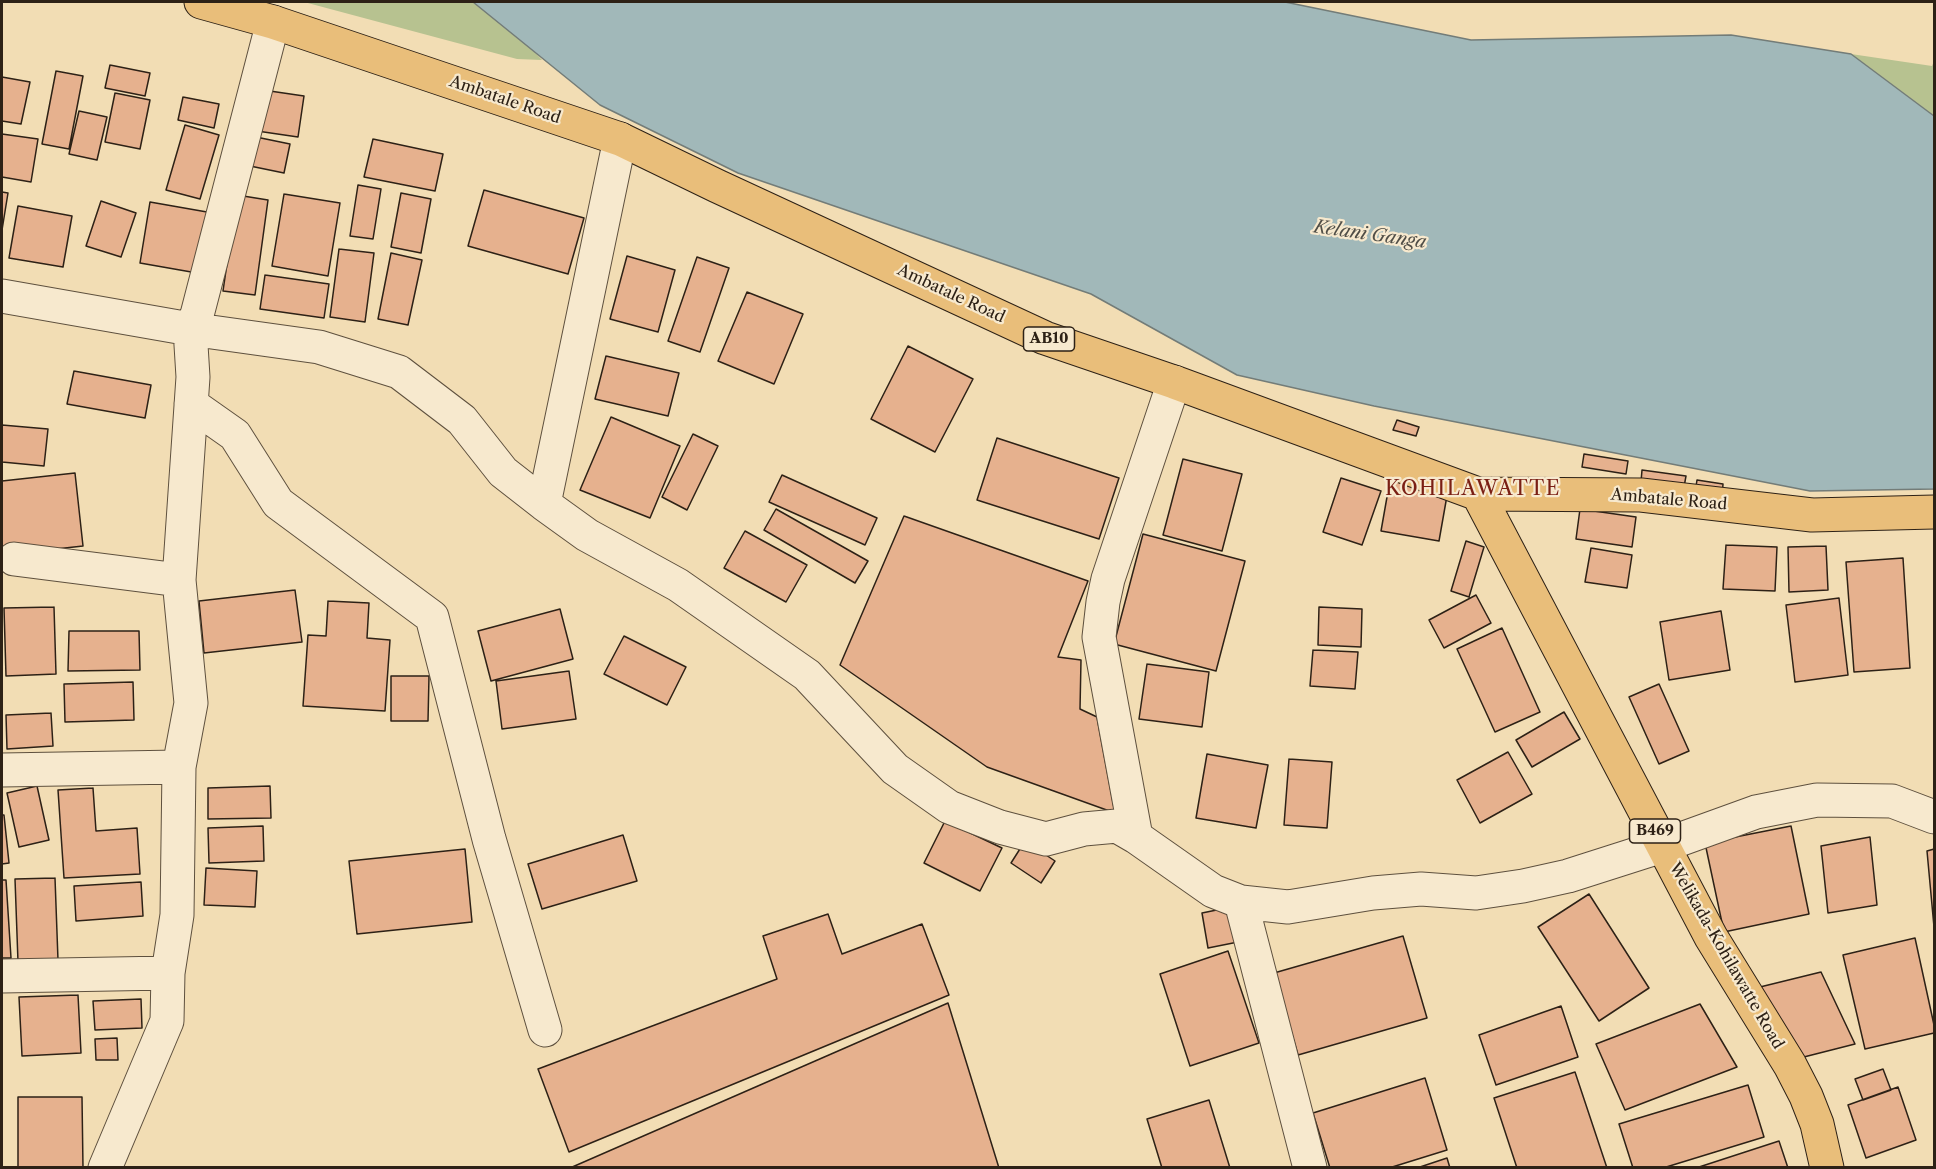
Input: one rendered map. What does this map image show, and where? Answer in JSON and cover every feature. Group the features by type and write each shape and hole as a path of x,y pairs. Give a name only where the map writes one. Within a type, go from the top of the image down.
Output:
{"main road":[{"name":"Ambatale Road","path":"201,2 273,22 620,139 1045,338 1174,382 1478,494 1641,495 1812,515 1935,512"},
{"name":"Welikada-Kohilawatte Road","path":"1478,494 1711,937 1779,1047 1806,1096 1817,1124 1827,1167"}],"street":[{"path":"105,1167 167,1021 168,973 177,915 179,767 190,703 179,580 193,377 190,329 197,315 273,22"},
{"path":"544,504 620,139"},
{"path":"2,296 190,329 318,346 399,372 462,420 503,472 544,504 587,535 678,585 807,675 896,769 949,807 1000,827 1046,839 1084,829 1117,826 1213,891 1241,902 1288,907 1373,893 1421,889 1476,893 1568,876 1662,846 1756,812 1817,801 1892,801 1935,817"},
{"path":"1136,837 1099,637 1102,602 1108,579 1174,382"},
{"path":"191,404 235,435 278,503 432,617 489,839 545,1030"},
{"path":"14,559 179,580"},
{"path":"2,770 179,767"},
{"path":"1241,902 1310,1167"},
{"path":"2,976 168,973"}],"green space":[{"path":"304,2 488,2 542,60 517,59"},
{"path":"1851,54 1932,66 1934,61 1934,116"}],"water":[{"name":"Kelani Ganga","path":"473,2 1285,2 1471,40 1731,35 1851,54 1934,116 1934,489 1810,491 1374,406 1237,375 1091,294 738,173 600,105"}],"building":[{"path":"110,65 150,73 145,96 105,88"},
{"path":"56,71 83,76 69,149 42,144"},
{"path":"2,77 30,82 21,124 2,121"},
{"path":"263,90 304,96 298,137 257,131"},
{"path":"115,93 150,100 140,149 105,142"},
{"path":"183,97 219,104 214,128 178,120"},
{"path":"79,111 107,117 97,160 69,154"},
{"path":"185,125 219,135 200,199 166,190"},
{"path":"2,134 38,139 31,182 2,177"},
{"path":"256,137 290,144 284,173 250,166"},
{"path":"373,139 443,154 435,191 364,177"},
{"path":"358,185 381,189 373,239 350,236"},
{"path":"484,190 584,218 568,274 468,246"},
{"path":"2,192 8,193 2,230"},
{"path":"401,193 431,199 421,253 391,247"},
{"path":"284,194 340,203 328,276 272,266"},
{"path":"237,195 268,200 255,295 223,291"},
{"path":"101,201 136,213 121,257 86,246"},
{"path":"150,202 207,212 197,273 140,263"},
{"path":"18,206 72,216 63,267 9,258"},
{"path":"339,249 374,253 365,322 330,317"},
{"path":"391,253 422,260 408,325 378,319"},
{"path":"627,256 675,270 658,332 610,319"},
{"path":"697,257 729,268 700,352 668,341"},
{"path":"265,275 329,284 324,318 260,309"},
{"path":"747,292 803,314 774,384 718,361"},
{"path":"908,346 973,379 935,452 871,419"},
{"path":"606,356 679,373 668,416 595,399"},
{"path":"74,371 151,385 145,418 67,404"},
{"path":"611,417 680,446 650,518 580,490"},
{"path":"1397,420 1419,427 1416,436 1393,430"},
{"path":"2,425 48,429 44,466 2,462"},
{"path":"693,434 718,446 687,510 662,497"},
{"path":"997,438 1119,478 1099,539 977,500"},
{"path":"1584,454 1628,461 1626,474 1582,467"},
{"path":"1183,459 1242,474 1222,551 1163,535"},
{"path":"1642,470 1686,476 1684,487 1641,482"},
{"path":"75,473 83,546 2,555 2,481"},
{"path":"782,475 877,518 865,545 769,502"},
{"path":"1341,478 1381,491 1362,545 1323,532"},
{"path":"1390,480 1448,490 1439,541 1381,531"},
{"path":"1697,480 1723,484 1722,497 1695,493"},
{"path":"776,509 868,561 855,583 764,530"},
{"path":"1580,509 1636,517 1632,547 1576,539"},
{"path":"904,516 1088,581 1058,657 1081,660 1080,709 1097,717 1115,813 987,767 840,665"},
{"path":"745,531 807,565 786,602 724,568"},
{"path":"1143,534 1245,561 1216,671 1114,644"},
{"path":"1466,541 1484,547 1469,597 1451,591"},
{"path":"1726,545 1777,547 1775,591 1723,589"},
{"path":"1826,546 1828,590 1789,592 1788,547"},
{"path":"1591,548 1632,555 1627,588 1585,582"},
{"path":"1903,558 1910,668 1854,672 1846,562"},
{"path":"295,590 302,642 204,653 199,601"},
{"path":"1476,595 1491,623 1444,648 1429,620"},
{"path":"1839,598 1848,675 1795,682 1786,605"},
{"path":"328,601 369,603 367,638 390,640 385,711 303,706 308,635 326,636"},
{"path":"54,607 56,674 6,676 4,608"},
{"path":"1319,607 1362,609 1361,647 1318,645"},
{"path":"560,609 573,659 491,681 478,631"},
{"path":"1721,611 1730,670 1669,680 1660,622"},
{"path":"1502,628 1540,712 1495,732 1457,649"},
{"path":"69,631 139,631 140,670 68,671"},
{"path":"624,636 686,667 667,705 604,674"},
{"path":"1313,650 1358,652 1355,689 1310,686"},
{"path":"1147,664 1209,672 1202,727 1139,719"},
{"path":"569,671 576,719 502,729 496,681"},
{"path":"391,676 429,676 428,721 391,721"},
{"path":"133,682 134,720 65,722 64,684"},
{"path":"1659,684 1689,751 1659,764 1629,697"},
{"path":"1564,712 1580,739 1532,767 1516,740"},
{"path":"51,713 53,746 7,749 6,715"},
{"path":"1508,752 1532,794 1480,823 1457,780"},
{"path":"1207,754 1268,765 1256,828 1196,818"},
{"path":"1289,759 1332,762 1327,828 1284,825"},
{"path":"37,786 49,840 19,847 7,793"},
{"path":"270,786 271,818 208,819 208,788"},
{"path":"93,788 96,831 137,828 140,874 64,878 58,790"},
{"path":"2,815 4,815 9,863 2,864"},
{"path":"945,821 1002,848 980,891 924,863"},
{"path":"263,826 264,861 209,863 208,828"},
{"path":"1791,826 1809,914 1724,932 1705,843"},
{"path":"623,835 637,881 542,909 528,864"},
{"path":"1870,837 1877,905 1828,913 1821,846"},
{"path":"1025,841 1055,861 1041,883 1011,863"},
{"path":"465,849 472,922 357,934 349,861"},
{"path":"1934,849 1934,927 1927,851"},
{"path":"206,868 257,871 255,907 204,905"},
{"path":"55,878 58,960 18,962 15,879"},
{"path":"2,880 6,880 11,958 2,958"},
{"path":"141,882 143,916 76,921 74,886"},
{"path":"1589,894 1649,988 1599,1021 1538,927"},
{"path":"1241,905 1248,940 1208,948 1202,913"},
{"path":"828,914 842,954 922,924 949,995 569,1152 538,1069 777,979 763,936"},
{"path":"1403,936 1427,1018 1298,1055 1274,973"},
{"path":"1915,938 1934,1033 1865,1049 1843,955"},
{"path":"1228,951 1259,1043 1190,1066 1160,974"},
{"path":"1821,972 1855,1044 1796,1059 1760,987"},
{"path":"78,995 81,1053 22,1056 19,997"},
{"path":"141,999 142,1028 95,1030 93,1001"},
{"path":"948,1003 999,1168 570,1168"},
{"path":"1700,1004 1737,1067 1625,1110 1596,1044"},
{"path":"1561,1006 1578,1057 1496,1085 1479,1035"},
{"path":"117,1038 118,1060 96,1060 95,1039"},
{"path":"1883,1069 1891,1090 1863,1100 1855,1079"},
{"path":"1575,1072 1607,1168 1517,1168 1494,1098"},
{"path":"1425,1078 1447,1150 1389,1168 1330,1168 1313,1113"},
{"path":"1748,1085 1764,1137 1663,1168 1633,1168 1619,1124"},
{"path":"1898,1087 1916,1140 1866,1158 1848,1105"},
{"path":"18,1097 82,1097 83,1168 18,1168"},
{"path":"1209,1100 1230,1168 1162,1168 1147,1119"},
{"path":"1779,1141 1788,1168 1696,1168"},
{"path":"1447,1158 1450,1168 1417,1168"}],"district":[{"name":"KOHILAWATTE","path":"1473,489"}]}
